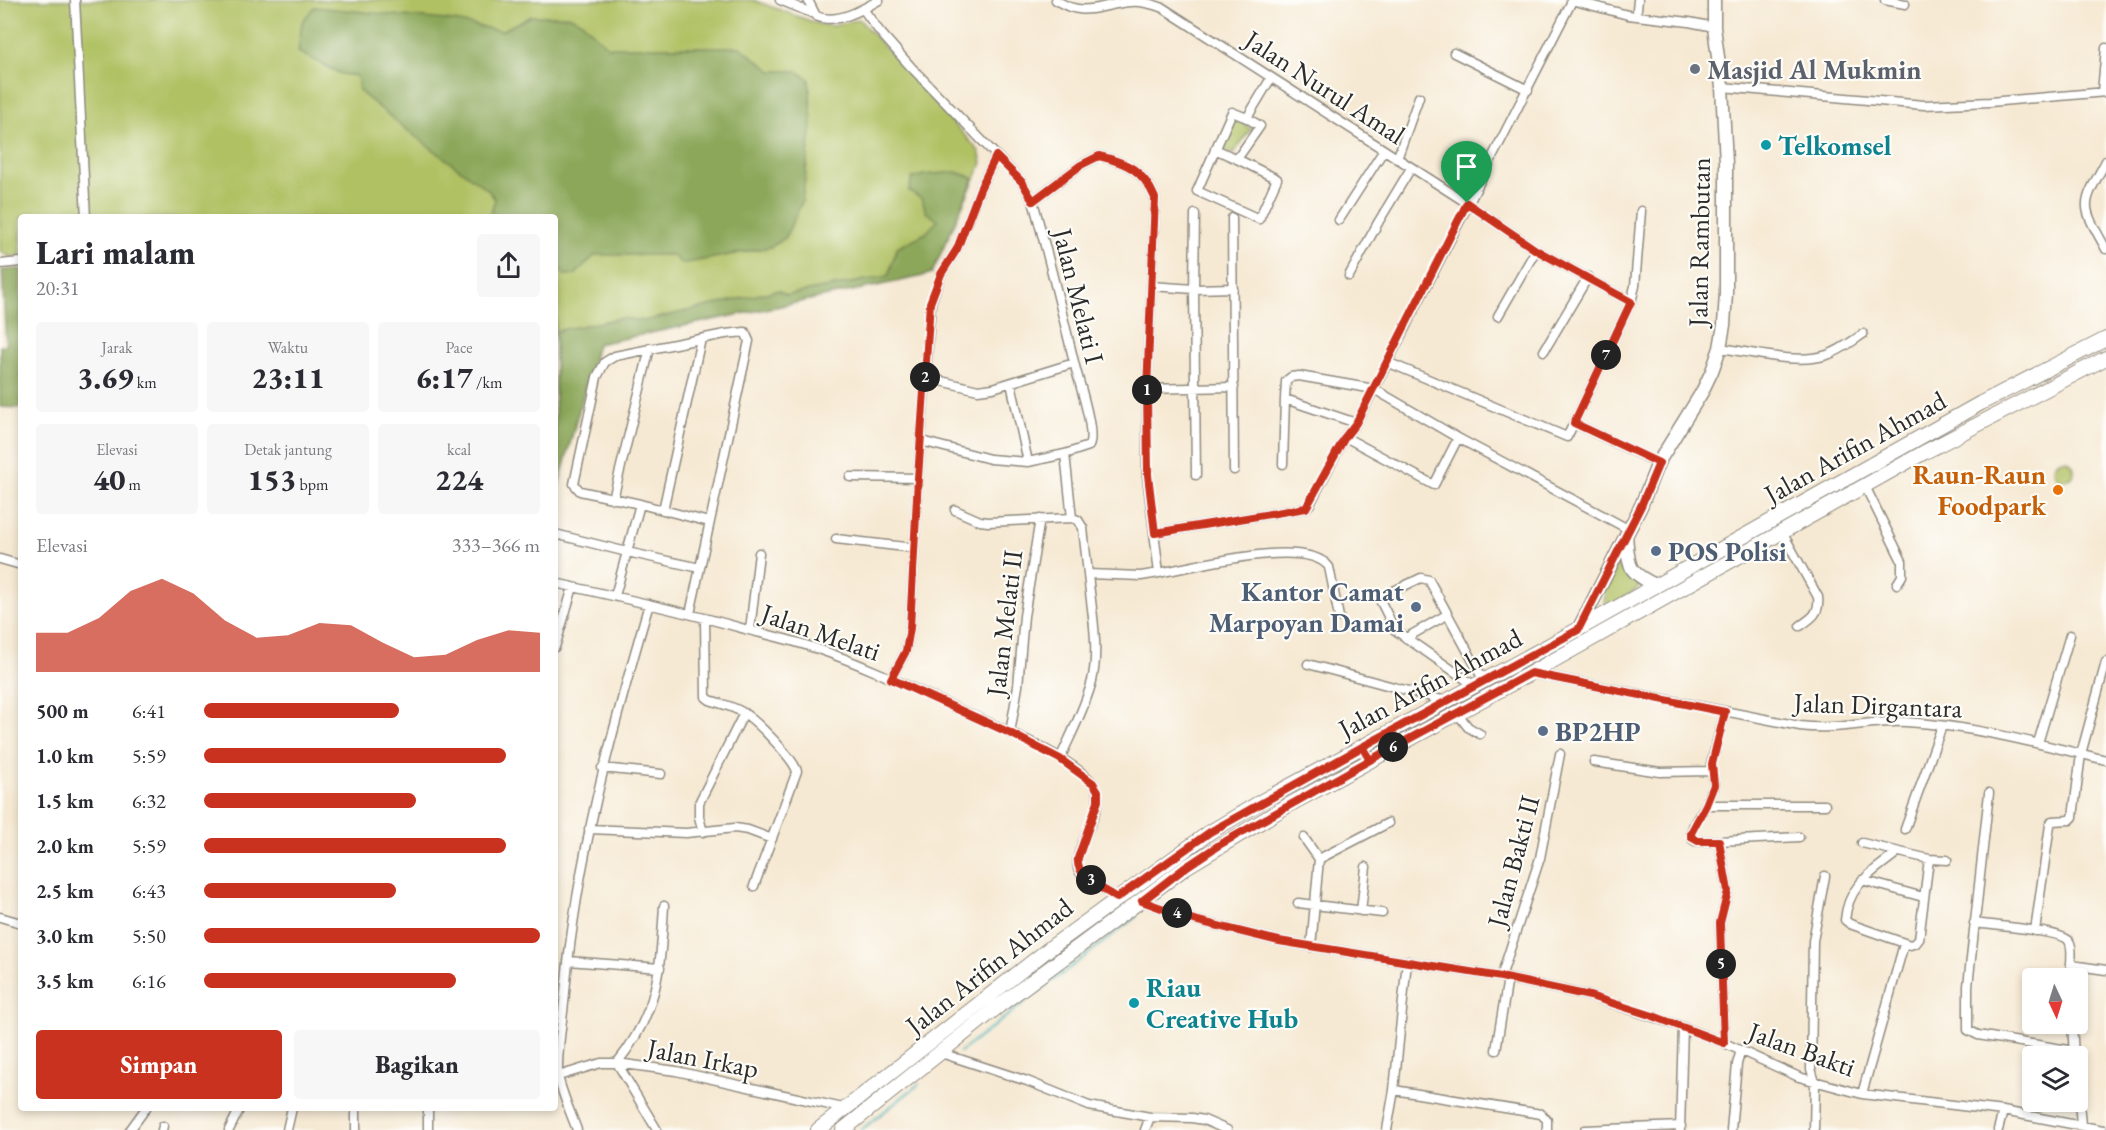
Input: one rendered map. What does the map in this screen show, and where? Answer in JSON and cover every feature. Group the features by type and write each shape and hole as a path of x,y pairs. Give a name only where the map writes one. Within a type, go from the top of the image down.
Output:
{"main road":[{"name":"Jalan Rambutan","path":"1578,630 1641,506 1659,463 1702,392 1720,348 1726,293 1726,163 1722,87 1714,27 1714,0"},
{"name":"Jalan Arifin Ahmad","path":"818,1130 843,1108 1050,948 1210,832 1578,630 1916,440 2106,339"},
{"name":"Jalan Arifin Ahmad","path":"843,1130 1000,1005 1219,845 1783,534 1923,453 2106,358"},
{"path":"1916,440 1923,453"},
{"path":"1627,531 1629,563 1632,570 1642,579 1657,586"},
{"path":"1362,747 1370,760"},
{"path":"868,1090 878,1102"}],"street":[{"path":"75,0 86,214"},
{"path":"780,0 819,18 830,19 863,9 879,0"},
{"path":"808,0 814,14"},
{"name":"Jalan Nurul Amal","path":"1056,0 1069,7 1086,10 1139,1 1163,8 1467,203 1536,250 1631,302"},
{"path":"1155,533 1306,508 1374,389 1467,203 1528,90 1571,0 1628,15 1714,27"},
{"path":"1890,1 1905,4"},
{"path":"863,9 911,67 1022,182 1033,201"},
{"path":"1722,87 1924,105 2104,92 2106,50"},
{"path":"1454,53 1528,90"},
{"path":"1247,118 1270,78"},
{"path":"1397,159 1419,98"},
{"path":"1215,149 1277,179 1260,219 1197,191 1215,149 1232,112 1260,126 1237,159"},
{"path":"1340,220 1384,150"},
{"path":"891,679 903,659 908,643 930,303 957,249 980,189 996,156"},
{"name":"Jalan Melati I","path":"921,441 990,459 1028,462 1087,448 1091,439 1064,314 1033,201 1081,165 1099,156 1133,168 1144,177 1155,198 1147,389 1148,475 1159,573"},
{"path":"2106,161 2088,195 2086,205 2088,217 2106,249"},
{"path":"1349,276 1411,168"},
{"path":"1387,362 1567,438 1631,302 1635,286 1641,211"},
{"path":"1195,214 1197,475"},
{"path":"1232,218 1234,470"},
{"path":"1498,316 1536,250"},
{"path":"0,264 18,262"},
{"path":"1544,351 1588,277"},
{"path":"1151,286 1194,289 1233,288"},
{"path":"690,614 749,341 747,334 743,332 611,357 602,366 597,377 574,484 580,491 709,522"},
{"path":"1720,348 1794,359 1810,358 1841,349 1863,334"},
{"path":"663,510 701,339"},
{"path":"613,499 650,348"},
{"path":"925,377 971,390 993,388 1074,363"},
{"path":"1283,464 1285,383 1288,378 1295,376 1374,389 1627,531"},
{"path":"1011,383 1028,462"},
{"path":"1147,389 1234,387"},
{"path":"1285,399 1356,423"},
{"path":"1574,423 1659,463"},
{"path":"1345,437 1434,485 1458,438"},
{"path":"1065,454 1072,519"},
{"path":"850,477 918,478"},
{"path":"1865,486 1902,561 1902,576 1897,584"},
{"path":"615,596 640,504"},
{"path":"955,510 988,522 1072,519 1078,520 1082,525 1094,632 1092,680 1060,759"},
{"name":"Jalan Melati II","path":"1010,733 1018,686 1024,616 1040,519"},
{"path":"1783,534 1818,597 1817,612 1800,627"},
{"path":"558,535 700,568"},
{"path":"836,539 914,548"},
{"path":"750,630 759,553"},
{"path":"1088,574 1141,576 1267,554 1306,556 1325,562 1329,567 1340,617"},
{"path":"0,559 18,564"},
{"path":"1422,578 1429,580 1448,614 1480,683 1395,630 1378,598 1422,578"},
{"name":"Jalan Melati","path":"558,584 690,614 818,649 1010,733 1060,759 1093,783 1098,796 1097,807 1078,858 1078,867 1083,874 1117,898"},
{"path":"558,637 573,587"},
{"path":"558,1057 581,864 602,768 649,604"},
{"path":"1406,638 1448,614"},
{"path":"705,618 705,694 710,700 744,713 783,750 796,770 796,778 754,886"},
{"path":"2038,743 2070,635"},
{"path":"2035,931 2050,825 2054,821 2070,820 2073,815 2081,754 2106,662"},
{"path":"1308,664 1446,701"},
{"name":"Jalan Dirgantara","path":"1531,673 1814,728 1852,727 1892,722 1942,726 1990,732 2106,760"},
{"path":"1725,712 1711,768 1714,785 1706,805 1694,824 1691,837 1698,841 1799,837"},
{"path":"703,832 698,811 700,799 744,713"},
{"path":"1457,713 1468,726 1480,734"},
{"path":"1905,829 1942,726"},
{"name":"Jalan Bakti II","path":"1496,1050 1504,978 1540,858 1560,754"},
{"path":"1594,762 1660,772 1709,771 1711,768"},
{"path":"602,768 662,774"},
{"path":"1989,793 1968,986 1967,1026 1970,1032 1978,1035 2037,1046"},
{"path":"1706,805 1825,805"},
{"path":"1319,859 1388,823"},
{"path":"589,829 703,832 735,828 772,839"},
{"path":"1305,838 1319,859 1311,946"},
{"path":"1719,841 1728,891 1720,923 1724,1043"},
{"path":"1862,843 1929,859 1947,860"},
{"path":"1898,852 1862,880 1850,896 1846,921 1904,944 1913,945 1919,939 1929,859"},
{"path":"1361,911 1366,867"},
{"path":"1814,1130 1815,1082 1811,1069 1813,941 1825,876"},
{"path":"1862,880 1923,897"},
{"name":"Jalan Bakti","path":"1142,901 1194,920 1311,946 1504,978 1608,1002 1724,1043 1798,1077 1862,1094 2003,1110 2103,1130"},
{"path":"1298,903 1382,913"},
{"path":"657,1130 617,1063 636,1037 655,995 660,968 664,906"},
{"path":"0,917 18,922"},
{"path":"1974,923 2062,936 2071,944 2070,968"},
{"path":"1862,1094 1904,944"},
{"path":"568,961 660,968"},
{"path":"1387,1130 1394,1090 1407,961"},
{"path":"2070,964 2106,969"},
{"path":"1585,1130 1681,1128 1683,1027"},
{"path":"1731,1130 1737,1064 1741,1050"},
{"path":"940,1053 1027,1081 1089,1106 1150,1116 1192,1118 1227,1130"},
{"name":"Jalan Irkap","path":"558,1075 601,1063 617,1063 676,1071 843,1108"},
{"path":"558,1081 578,1130"},
{"path":"1394,1090 1541,1114 1547,1120 1547,1130"},
{"path":"1998,1130 2003,1110"},
{"path":"130,1130 144,1111"},
{"path":"229,1130 238,1111"},
{"path":"287,1130 291,1111"},
{"path":"356,1111 356,1130"},
{"path":"428,1111 428,1130"},
{"path":"2080,1112 2081,1125"},
{"path":"1145,1130 1150,1116"}],"green space":[{"path":"0,0 753,0 819,24 833,26 859,19 979,151 982,163 932,273 597,344 558,488 558,214 18,214 18,256 10,257 0,251"},
{"path":"314,7 454,21 501,31 531,16 570,16 582,22 608,47 740,47 772,71 797,71 809,79 812,125 802,202 785,238 771,247 682,264 672,255 595,255 575,275 565,275 558,268 558,214 491,214 495,199 488,190 412,134 359,91 357,76 341,74 298,52 302,22"},
{"path":"1235,118 1251,129 1233,154 1221,148"},
{"path":"956,172 974,178 932,273 597,344 558,488 558,330 621,318 644,321 778,290 787,295 888,276 897,248 926,233 938,220 926,212 922,199 909,191 912,178"},
{"path":"18,269 18,408 0,407 0,346 6,346 2,270"},
{"path":"2060,460 2068,460 2074,466 2074,474 2068,480 2060,480 2054,474 2054,466"},
{"path":"1621,559 1640,587 1603,611 1606,587"}],"waterway":[{"path":"960,1052 1136,917"},
{"path":"861,1130 919,1084"}],"place":[{"name":"Masjid Al Mukmin","path":"1695,69"},
{"name":"Telkomsel","path":"1766,145"},
{"name":"Raun-Raun Foodpark","path":"2058,490"},
{"name":"POS Polisi","path":"1656,551"},
{"name":"Kantor Camat Marpoyan Damai","path":"1416,607"},
{"name":"BP2HP","path":"1543,731"},
{"name":"Riau Creative Hub","path":"1134,1003"}],"route":[{"path":"1467,203 1374,389 1326,471 1310,504 1306,508 1155,533 1148,475 1147,389 1155,198 1150,186 1144,177 1133,168 1099,156 1081,165 1033,201 1022,182 996,156 980,189 963,236 941,274 930,303 910,628 906,651 891,679 1010,733 1060,759 1093,783 1098,791 1097,807 1077,861 1078,867 1080,872 1117,898 1210,832 1362,747 1370,760 1219,845 1142,901 1194,920 1279,941 1501,977 1590,996 1653,1016 1724,1043 1720,923 1727,899 1728,883 1719,841 1695,841 1691,833 1714,785 1711,768 1725,712 1531,673 1370,760 1362,747 1578,630 1641,506 1659,463 1574,423 1631,302 1536,250 1467,203"}]}
